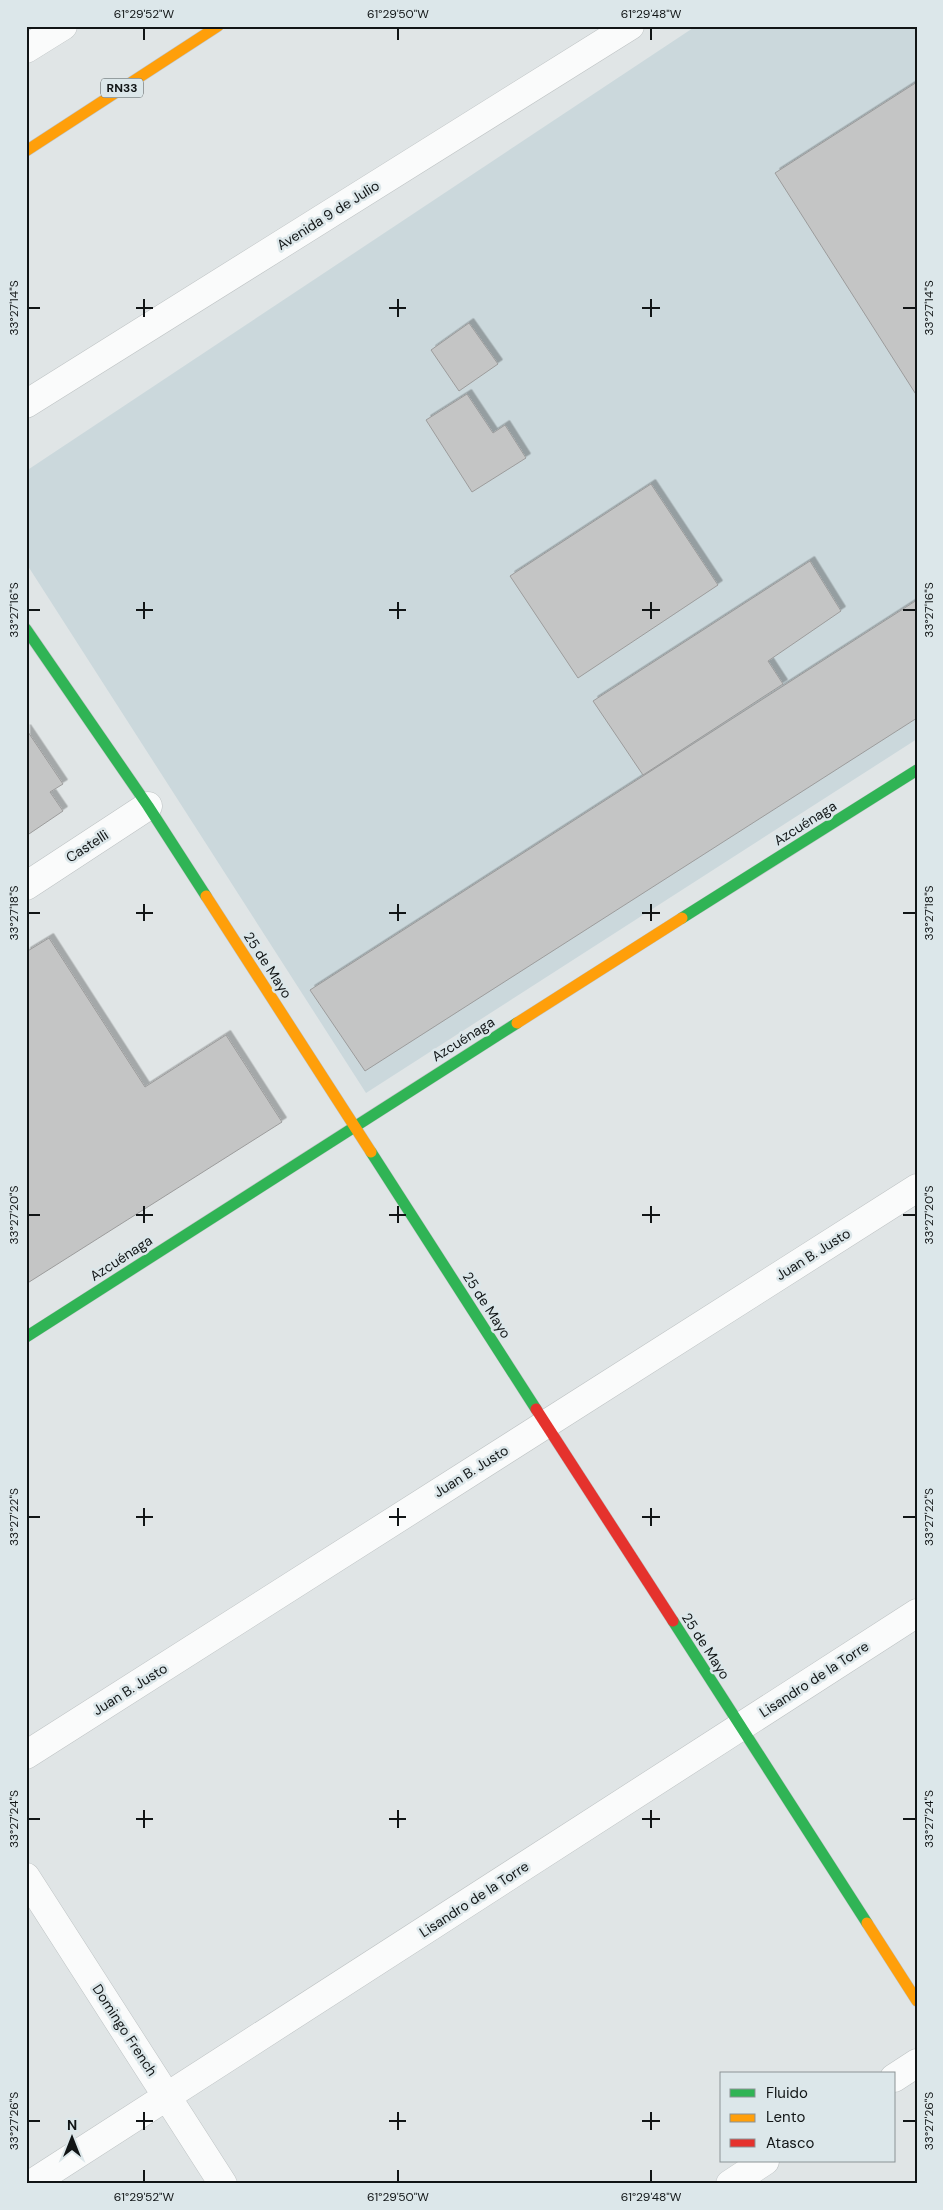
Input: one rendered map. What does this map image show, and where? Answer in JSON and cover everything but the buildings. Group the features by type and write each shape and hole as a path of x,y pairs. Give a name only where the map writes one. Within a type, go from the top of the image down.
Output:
{"main road":[{"name":"RN33","path":"26,150 218,26"},
{"name":"25 de Mayo","path":"26,629 148,806 917,2001"},
{"name":"Azcuénaga","path":"26,1337 354,1126 917,770"}],"street":[{"path":"26,48 63,26"},
{"name":"Avenida 9 de Julio","path":"26,404 630,26"},
{"name":"Castelli","path":"26,886 148,806"},
{"name":"Juan B. Justo","path":"26,1755 917,1188"},
{"name":"Lisandro de la Torre","path":"31,2184 917,1613"},
{"name":"Domingo French","path":"26,1877 223,2184"},
{"path":"896,2077 917,2063"},
{"path":"730,2184 763,2162"}],"shaded area":[{"path":"696,26 917,26 917,739 366,1093 26,563 26,471"}],"traffic: fast":[{"path":"26,629 148,806 206,896"},
{"path":"682,918 917,770"},
{"path":"26,1337 517,1023"},
{"path":"371,1152 536,1409"},
{"path":"673,1621 867,1923"}],"traffic: slow":[{"path":"26,151 218,26"},
{"path":"206,896 371,1152"},
{"path":"517,1023 682,918"},
{"path":"867,1923 917,2001"}],"traffic: jam":[{"path":"536,1409 673,1621"}]}
